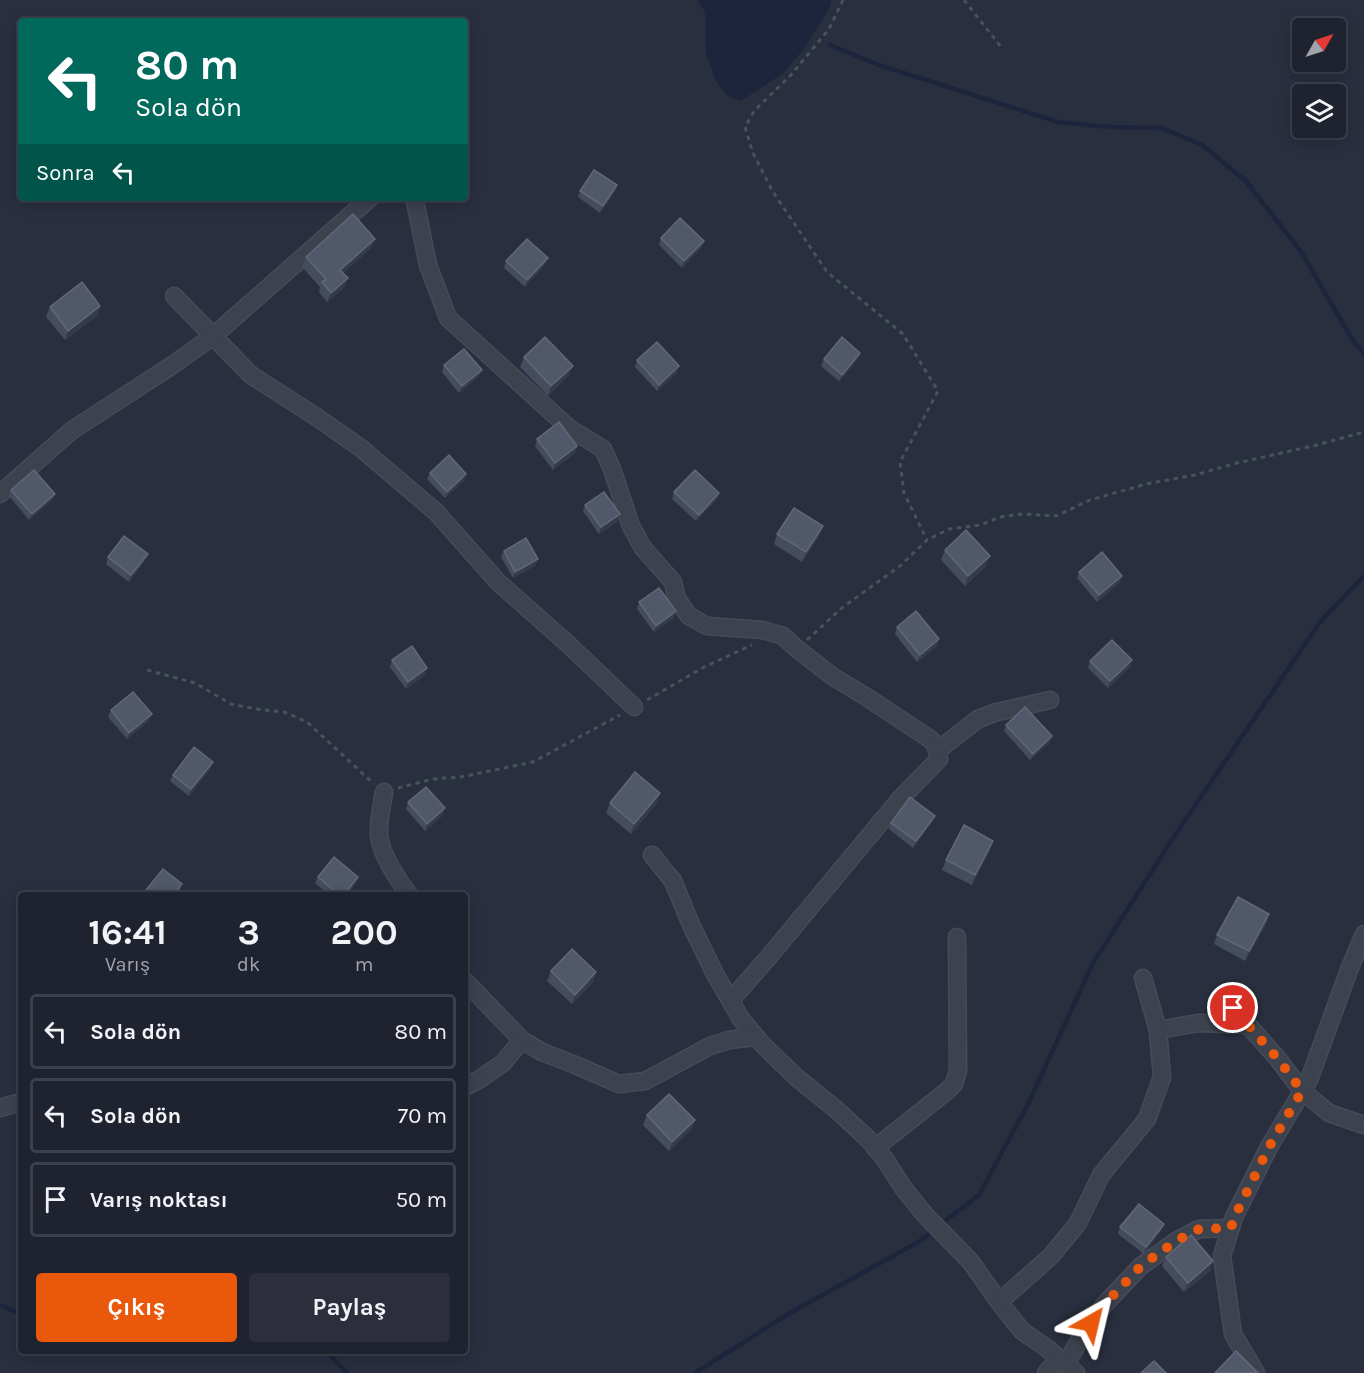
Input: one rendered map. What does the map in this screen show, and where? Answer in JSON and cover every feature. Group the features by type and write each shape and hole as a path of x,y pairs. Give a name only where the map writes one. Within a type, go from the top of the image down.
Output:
{"street":[{"path":"0,494 71,431 212,337 367,201"},
{"path":"415,201 428,265 448,318 569,428 603,449 631,526 643,548 673,582 677,599 688,616 707,626 762,630 783,636 832,676 936,745 939,759 900,799 767,960 731,1000"},
{"path":"174,296 251,375 362,449 436,512 498,582 634,707"},
{"path":"937,751 978,719 997,712 1050,700"},
{"path":"384,792 379,837 387,860 407,892"},
{"path":"652,855 673,881 715,974 741,1018 756,1037 796,1077 838,1111 875,1148 926,1216 971,1262 1022,1331 1067,1365"},
{"path":"1256,1373 1233,1334 1222,1256 1234,1218 1269,1147 1309,1080 1364,934"},
{"path":"875,1148 954,1084 958,1071 957,937"},
{"path":"999,1302 1051,1256 1078,1223 1101,1175 1146,1119 1162,1077 1158,1030 1143,978"},
{"path":"468,984 522,1041 542,1052 619,1084 645,1081 710,1046 729,1040 756,1037"},
{"path":"1233,1008 1278,1059 1302,1091 1329,1113 1364,1125"},
{"path":"1158,1030 1198,1023 1248,1025"},
{"path":"468,1085 503,1062 522,1041"},
{"path":"0,1107 18,1103"},
{"path":"1046,1373 1067,1365 1079,1341 1103,1306 1141,1266 1176,1241 1199,1229 1231,1228"}],"path":[{"path":"843,0 829,28 791,75 754,111 745,127 753,153 773,192 827,272 903,334 938,391 900,462 904,494 927,540"},
{"path":"964,0 1001,47"},
{"path":"797,649 843,607 900,566 927,540 949,529 981,525 1022,513 1056,516 1090,500 1146,484 1195,475 1364,432"},
{"path":"147,670 195,683 231,704 284,712 307,722 364,777 384,792 433,779 461,777 533,762 704,667 776,634"}],"water":[{"path":"697,0 831,0 829,9 805,47 785,72 741,101 727,96 716,82 706,53 705,12"}],"building":[{"path":"594,170 617,185 603,206 580,191"},
{"path":"353,214 375,239 340,270 348,278 331,293 322,282 326,279 306,257"},
{"path":"680,218 704,241 684,261 661,238"},
{"path":"527,239 548,258 527,280 506,261"},
{"path":"82,282 100,306 68,331 50,307"},
{"path":"545,337 573,366 551,386 524,357"},
{"path":"842,337 860,353 842,375 824,359"},
{"path":"657,342 679,366 659,385 637,360"},
{"path":"464,349 482,370 462,386 444,365"},
{"path":"559,422 577,446 555,463 537,439"},
{"path":"449,455 466,474 447,492 430,473"},
{"path":"34,470 55,494 32,514 11,490"},
{"path":"695,470 719,493 699,515 674,492"},
{"path":"604,492 620,514 601,527 585,505"},
{"path":"794,508 823,526 806,552 777,534"},
{"path":"966,530 990,556 968,576 945,550"},
{"path":"124,536 148,554 131,575 108,557"},
{"path":"526,538 538,559 515,572 504,551"},
{"path":"1102,552 1122,576 1099,595 1079,572"},
{"path":"659,588 676,611 656,626 639,602"},
{"path":"916,611 939,639 920,655 897,627"},
{"path":"1112,640 1132,660 1110,681 1090,661"},
{"path":"412,646 427,668 408,682 392,660"},
{"path":"133,692 152,714 129,733 111,710"},
{"path":"1025,707 1052,736 1033,754 1006,725"},
{"path":"194,747 213,762 191,789 173,775"},
{"path":"635,772 660,793 634,824 610,803"},
{"path":"426,787 445,808 427,824 408,802"},
{"path":"910,797 935,816 916,841 891,823"},
{"path":"964,825 993,841 975,875 946,860"},
{"path":"334,857 358,877 346,892 335,892 318,877"},
{"path":"163,869 182,884 176,892 144,892"},
{"path":"1238,897 1269,914 1249,951 1217,935"},
{"path":"572,949 596,972 575,995 551,971"},
{"path":"669,1094 695,1120 672,1142 647,1115"},
{"path":"1139,1204 1164,1224 1146,1247 1120,1227"},
{"path":"1191,1235 1213,1261 1188,1283 1166,1257"},
{"path":"1236,1351 1258,1373 1215,1373"},
{"path":"1154,1361 1166,1373 1141,1373"}],"waterway":[{"path":"830,45 879,65 1058,122 1110,127 1162,128 1202,145 1246,181 1301,252 1354,342 1364,353"},
{"path":"941,1224 979,1195 1029,1102 1093,963 1177,832 1320,622 1364,576"},
{"path":"695,1373 790,1313 920,1241 934,1230"},
{"path":"0,1305 18,1312"},
{"path":"329,1354 347,1373"}],"route":[{"path":"1091,1323 1103,1306 1141,1266 1176,1241 1199,1229 1231,1228 1269,1147 1302,1091 1278,1059 1233,1008"}]}
